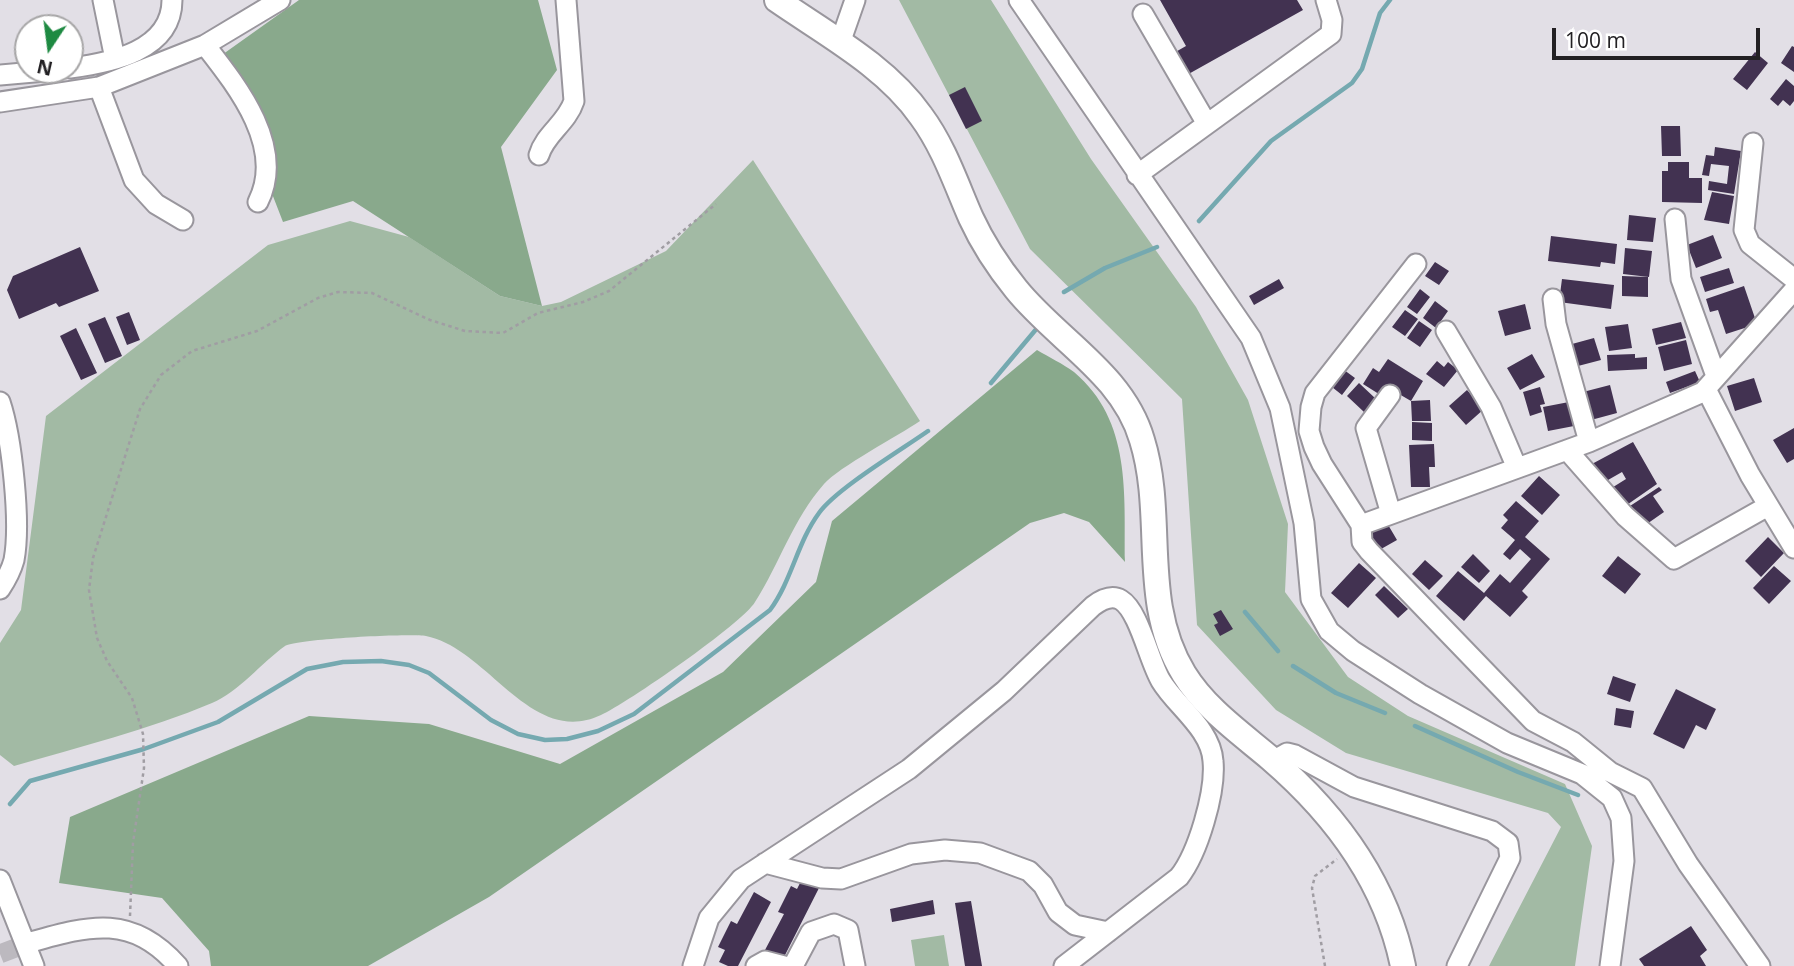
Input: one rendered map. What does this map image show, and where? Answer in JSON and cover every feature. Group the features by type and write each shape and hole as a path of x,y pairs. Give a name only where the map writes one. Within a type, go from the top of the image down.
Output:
{"main road":[{"path":"777,0 895,85 921,116 937,141 972,221 1005,275 1041,316 1099,371 1128,407 1138,425 1147,462 1155,578 1161,620 1169,645 1185,675 1206,701 1326,813 1353,848 1382,900 1403,966"}],"street":[{"path":"103,0 115,59"},
{"path":"84,65 115,59 155,40 170,17 172,0"},
{"path":"0,102 99,87 205,45 279,0"},
{"path":"539,155 543,144 569,112 573,101 566,0"},
{"path":"840,43 855,0"},
{"path":"1019,0 1251,338 1280,408 1304,523 1311,599 1329,631 1353,651 1420,694 1507,743 1582,774 1612,798 1621,818 1624,861 1610,966"},
{"path":"1137,175 1331,34 1332,20 1326,0"},
{"path":"1143,14 1207,124"},
{"path":"205,45 235,83 266,149 268,174 258,202"},
{"path":"99,87 134,180 156,204 183,220"},
{"path":"1753,143 1743,217 1744,230 1750,244 1794,279"},
{"path":"1675,219 1681,279 1711,382 1768,506 1794,548"},
{"path":"1416,264 1315,393 1309,431 1322,464 1361,525 1362,542 1369,551 1533,721 1573,742 1610,772 1642,788 1688,864 1760,966"},
{"path":"1361,525 1589,442 1711,382 1754,339 1794,290"},
{"path":"1553,299 1556,324 1589,442"},
{"path":"1446,331 1491,407 1517,468"},
{"path":"1390,395 1366,428 1391,514"},
{"path":"0,402 11,452 15,543 9,575 0,589"},
{"path":"1567,450 1625,516 1674,559 1768,506"},
{"path":"693,966 701,934 718,904 741,879 909,769 1004,691 1093,606 1102,600 1119,598 1134,616 1161,682 1201,732 1213,761 1207,807 1186,868 1179,877 1064,966"},
{"path":"1273,761 1279,755 1295,755 1354,787 1492,831 1508,842 1510,858 1457,966"},
{"path":"765,863 822,878 841,879 911,854 945,850 979,853 1029,871 1043,885 1058,912 1075,925 1091,931 1108,932"},
{"path":"0,880 34,966"},
{"path":"793,966 811,932 818,927 834,923 848,930 855,966"},
{"path":"31,942 83,928 130,930 152,942 178,966"},
{"path":"756,966 765,961 784,966"}],"path":[{"path":"130,930 133,843 144,768 143,734 132,698 101,650 92,622 89,590 93,558 140,409 161,375 192,351 257,331 318,298 338,292 372,293 430,320 465,331 503,333 538,313 583,302 609,291 716,204"},
{"path":"1325,966 1312,882 1320,871 1353,848"}],"green space":[{"path":"299,0 538,0 557,70 501,147 542,306 500,296 353,201 283,222 219,57"},
{"path":"899,0 991,0 1091,159 1196,307 1248,400 1288,524 1285,592 1348,677 1408,716 1565,784 1592,846 1575,966 1489,966 1561,827 1548,813 1346,753 1276,710 1197,625 1182,399 1030,249"},
{"path":"753,160 920,421 855,461 824,484 795,526 755,602 729,627 658,680 614,708 576,722 553,718 531,708 470,658 448,644 426,636 353,637 285,646 222,698 163,722 14,766 0,755 0,643 21,610 46,416 268,245 350,221 409,237 500,296 542,306 561,302 666,251"},
{"path":"1037,350 1074,372 1093,391 1106,413 1121,460 1125,562 1089,522 1064,513 1030,523 489,897 368,966 211,966 209,951 162,898 59,883 70,817 309,716 429,724 560,764 723,672 816,582 832,521"},
{"path":"944,935 949,966 915,966 911,940"}],"building":[{"path":"1160,0 1297,0 1303,10 1185,76 1172,54 1186,46"},
{"path":"1792,46 1794,47 1794,72 1781,63"},
{"path":"1755,52 1768,63 1747,90 1733,79"},
{"path":"1786,79 1794,86 1794,101 1790,106 1783,100 1778,106 1770,99"},
{"path":"965,87 982,121 966,129 949,95"},
{"path":"1661,126 1680,126 1681,156 1662,156"},
{"path":"1715,147 1741,151 1734,194 1708,190 1709,181 1727,184 1729,166 1711,164 1709,176 1702,175 1706,155 1714,156"},
{"path":"1668,162 1689,162 1689,178 1702,178 1702,203 1662,202 1662,171 1668,171"},
{"path":"1712,192 1734,196 1729,224 1704,220"},
{"path":"1629,215 1656,218 1653,242 1627,240"},
{"path":"1713,235 1722,258 1696,268 1687,245"},
{"path":"1551,236 1617,244 1615,264 1601,262 1600,267 1548,261"},
{"path":"80,247 99,291 59,307 56,303 19,319 7,290 13,276"},
{"path":"1625,248 1652,251 1649,277 1623,274"},
{"path":"1435,262 1449,271 1439,285 1425,276"},
{"path":"1729,268 1734,283 1705,292 1700,277"},
{"path":"1622,276 1648,277 1648,297 1622,296"},
{"path":"1279,279 1284,288 1254,305 1249,296"},
{"path":"1562,279 1614,285 1611,309 1559,302"},
{"path":"1744,286 1757,324 1726,334 1718,310 1710,312 1706,299"},
{"path":"1420,289 1430,297 1417,314 1407,307"},
{"path":"1435,301 1448,311 1436,328 1423,318"},
{"path":"1525,304 1531,329 1505,336 1498,311"},
{"path":"1405,310 1418,319 1405,336 1392,327"},
{"path":"129,312 140,340 127,345 116,317"},
{"path":"105,317 122,356 105,363 88,324"},
{"path":"1419,321 1432,330 1420,347 1407,338"},
{"path":"1681,322 1686,338 1656,345 1652,329"},
{"path":"1628,324 1632,348 1609,351 1605,327"},
{"path":"76,328 97,373 81,380 60,336"},
{"path":"1594,338 1601,360 1578,366 1572,344"},
{"path":"1686,340 1692,364 1664,371 1658,347"},
{"path":"1532,354 1545,377 1520,390 1507,368"},
{"path":"1635,354 1635,358 1647,357 1647,369 1608,371 1607,355"},
{"path":"1388,359 1423,381 1411,401 1387,387 1382,396 1363,384 1373,368 1379,372"},
{"path":"1437,361 1444,367 1448,362 1458,370 1444,387 1426,374"},
{"path":"1340,367 1355,378 1342,395 1327,383"},
{"path":"1695,371 1700,382 1670,393 1666,382"},
{"path":"1754,378 1762,402 1735,411 1727,386"},
{"path":"1359,383 1376,399 1364,412 1347,396"},
{"path":"1610,385 1617,413 1591,420 1583,392"},
{"path":"1540,387 1545,404 1540,405 1542,412 1530,416 1523,392"},
{"path":"1467,390 1484,409 1466,425 1449,406"},
{"path":"1430,400 1431,421 1412,421 1411,401"},
{"path":"1569,402 1574,426 1548,431 1543,407"},
{"path":"1412,422 1432,423 1432,441 1412,440"},
{"path":"1794,428 1794,459 1787,463 1773,440"},
{"path":"1633,442 1657,484 1621,509 1610,489 1626,479 1622,472 1601,484 1590,465"},
{"path":"1434,444 1435,467 1429,467 1430,487 1411,487 1409,445"},
{"path":"1539,476 1560,495 1542,515 1521,496"},
{"path":"1659,487 1662,490 1653,496 1664,512 1644,526 1630,506"},
{"path":"1516,501 1539,521 1525,537 1550,559 1522,591 1528,597 1510,617 1486,596 1464,621 1436,596 1458,571 1484,593 1500,574 1510,583 1531,559 1520,549 1510,560 1503,554 1515,540 1501,528 1508,520 1503,515"},
{"path":"1387,523 1397,540 1374,553 1364,536"},
{"path":"1768,537 1784,553 1761,577 1745,561"},
{"path":"1473,554 1490,571 1479,583 1461,567"},
{"path":"1618,556 1641,574 1625,594 1602,576"},
{"path":"1425,560 1443,576 1429,590 1412,574"},
{"path":"1359,563 1376,578 1348,608 1331,593"},
{"path":"1774,566 1791,581 1769,604 1753,588"},
{"path":"1384,586 1408,609 1398,618 1375,595"},
{"path":"1221,610 1233,629 1220,636 1214,625 1218,623 1213,614"},
{"path":"1613,676 1636,684 1630,702 1607,694"},
{"path":"1676,689 1716,709 1706,730 1696,725 1684,749 1653,734"},
{"path":"1616,708 1634,711 1631,728 1614,725"},
{"path":"802,879 819,888 783,959 765,950 784,914 778,912 791,886 797,889"},
{"path":"754,892 771,902 738,966 728,966 719,962 725,950 718,947 731,921 737,924"},
{"path":"933,900 935,914 892,922 890,909"},
{"path":"971,901 982,966 965,966 955,903"},
{"path":"1691,926 1707,950 1700,956 1706,966 1644,966 1639,959"}],"waterway":[{"path":"1199,221 1271,141 1352,83 1362,69 1380,13 1390,0"},
{"path":"1064,292 1105,268 1157,247"},
{"path":"991,383 1038,327"},
{"path":"10,804 30,781 144,749 218,722 307,669 343,662 381,661 409,665 429,673 491,720 518,734 545,740 567,739 598,731 634,714 770,610 784,586 811,525 827,503 928,431"},
{"path":"1245,612 1278,651"},
{"path":"1293,666 1336,693 1385,713"},
{"path":"1415,726 1518,772 1578,795"}],"tunnel":[{"path":"0,954 31,942"}]}
